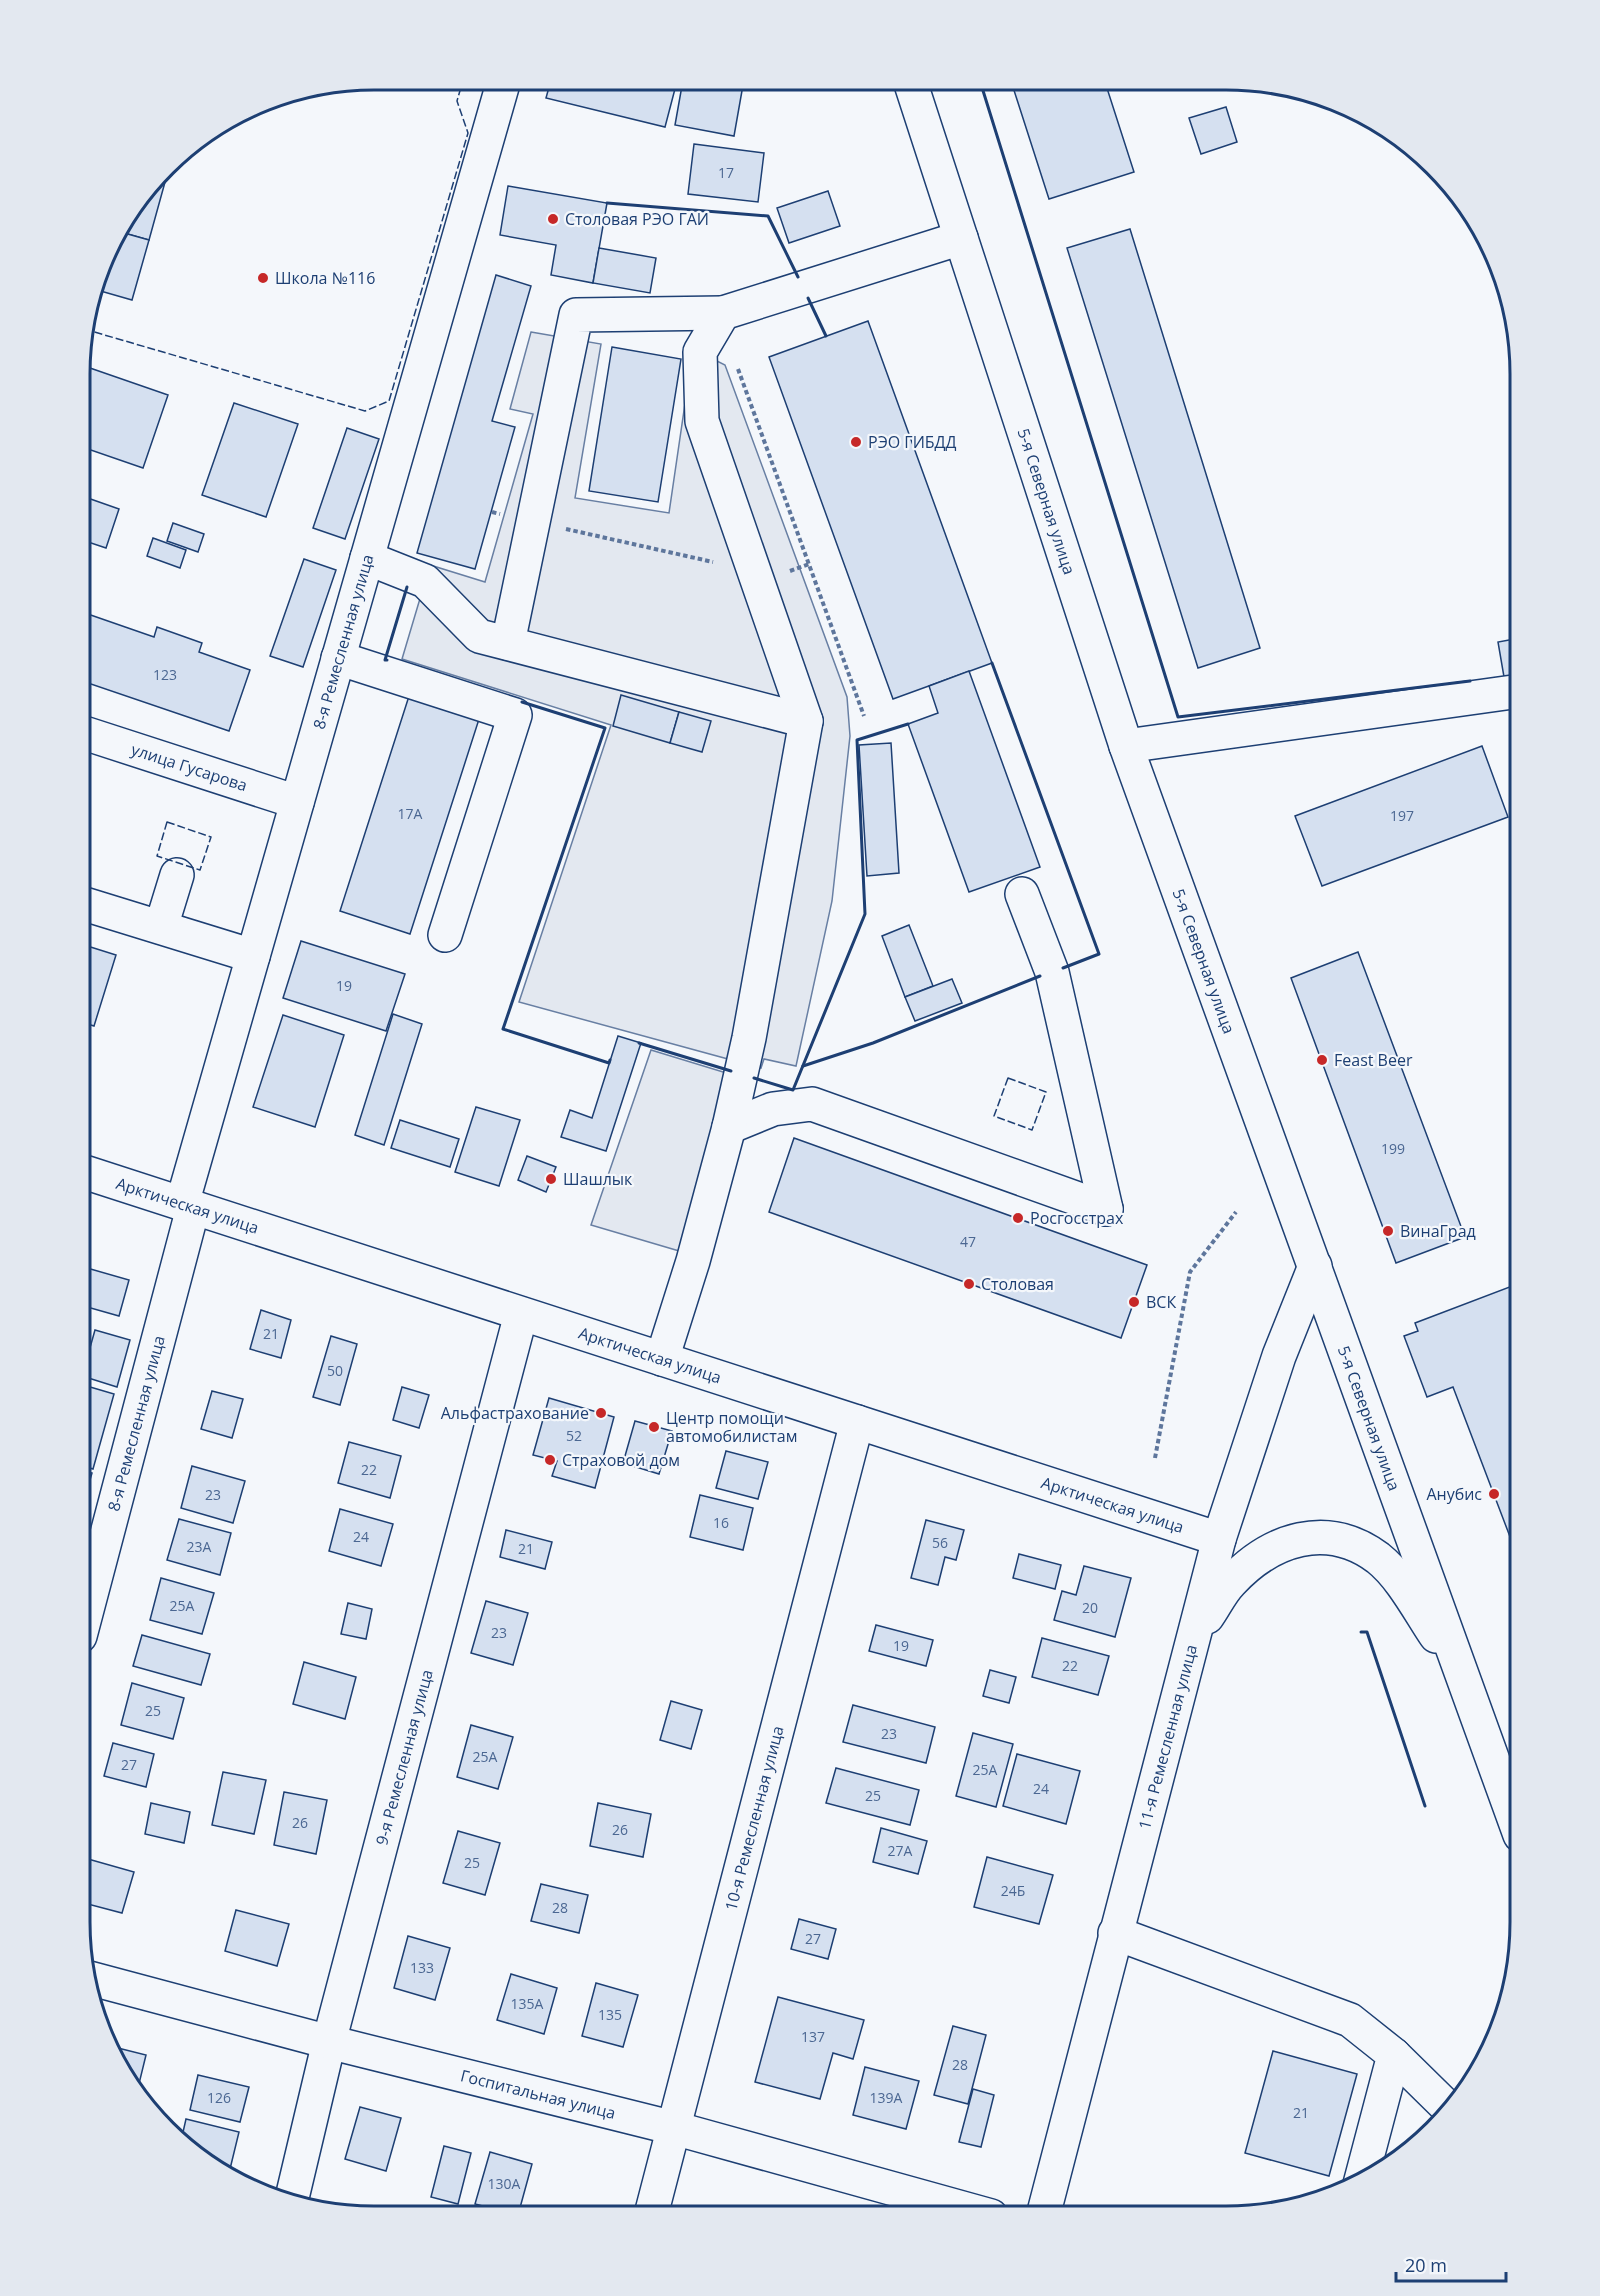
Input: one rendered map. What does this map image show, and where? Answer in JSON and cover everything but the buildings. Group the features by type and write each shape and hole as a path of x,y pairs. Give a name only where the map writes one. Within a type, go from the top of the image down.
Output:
{"main road":[{"name":"8-я Ремесленная улица","path":"90,1596 187,1206 253,956 501,90"},
{"name":"5-я Северная улица","path":"913,90 1126,746 1510,1807"},
{"path":"508,643 576,315 723,313 961,238"},
{"path":"662,1359 693,1261 729,1127 749,1038 806,721 702,421 700,352 723,313"},
{"path":"367,558 426,580 479,636 806,721"},
{"path":"338,658 515,715 445,935"},
{"path":"1126,746 1510,692"},
{"name":"улица Гусарова","path":"90,735 297,802"},
{"path":"161,927 177,875"},
{"path":"729,1127 773,1109 812,1104 1106,1209 1052,972 1022,894"},
{"path":"90,906 253,956"},
{"name":"Арктическая улица","path":"90,1174 1219,1539"},
{"name":"11-я Ремесленная улица","path":"1046,2206 1219,1539 1279,1356 1315,1266"},
{"name":"9-я Ремесленная улица","path":"293,2194 329,2043 520,1314"},
{"name":"10-я Ремесленная улица","path":"653,2206 856,1422"},
{"path":"1193,1638 1230,1583 1275,1546 1321,1536 1349,1541 1379,1559 1400,1583 1462,1673"},
{"path":"1115,1933 1350,2020 1394,2055 1444,2104"},
{"name":"Госпитальная улица","path":"96,1980 329,2043 674,2128 955,2206"},
{"path":"1364,2170 1394,2055"}],"path":[{"path":"738,369 864,716"},
{"path":"492,512 754,572"},
{"path":"1155,1458 1190,1272 1236,1212"}],"shaded area":[{"path":"531,332 601,344 575,498 669,513 693,349 725,365 847,697 850,736 832,901 796,1066 764,1059 761,1068 519,1002 611,725 402,659 430,565 485,582 533,414 510,409"},
{"path":"651,1050 733,1075 686,1253 591,1225"}],"fence":[{"path":"93,332 365,411 389,401 468,133 457,101 460,90"},
{"path":"167,822 211,837 200,870 157,856 167,822"},
{"path":"1008,1078 1046,1092 1032,1130 994,1116 1008,1078"}],"wall":[{"path":"983,90 1178,717 1470,681"},
{"path":"607,203 768,216 798,277"},
{"path":"808,298 826,336"},
{"path":"387,660 385,660 407,587"},
{"path":"992,663 1099,954 1063,968"},
{"path":"522,702 605,728 503,1029 609,1063 610,1060"},
{"path":"754,1078 793,1090 865,914 857,740 908,724"},
{"path":"803,1066 873,1043 1040,976"},
{"path":"639,1043 731,1071"},
{"path":"1361,1632 1367,1632 1425,1806"}],"place":[{"name":"Столовая РЭО ГАИ","path":"553,219"},
{"name":"Школа №116","path":"263,278"},
{"name":"РЭО ГИБДД","path":"856,442"},
{"name":"Feast Beer","path":"1322,1060"},
{"name":"Шашлык","path":"551,1179"},
{"name":"Росгосстрах","path":"1018,1218"},
{"name":"ВинаГрад","path":"1388,1231"},
{"name":"Столовая","path":"969,1284"},
{"name":"ВСК","path":"1134,1302"},
{"name":"Альфастрахование","path":"601,1413"},
{"name":"Центр помощи автомобилистам","path":"654,1427"},
{"name":"Страховой дом","path":"550,1460"},
{"name":"Анубис","path":"1494,1494"}]}
